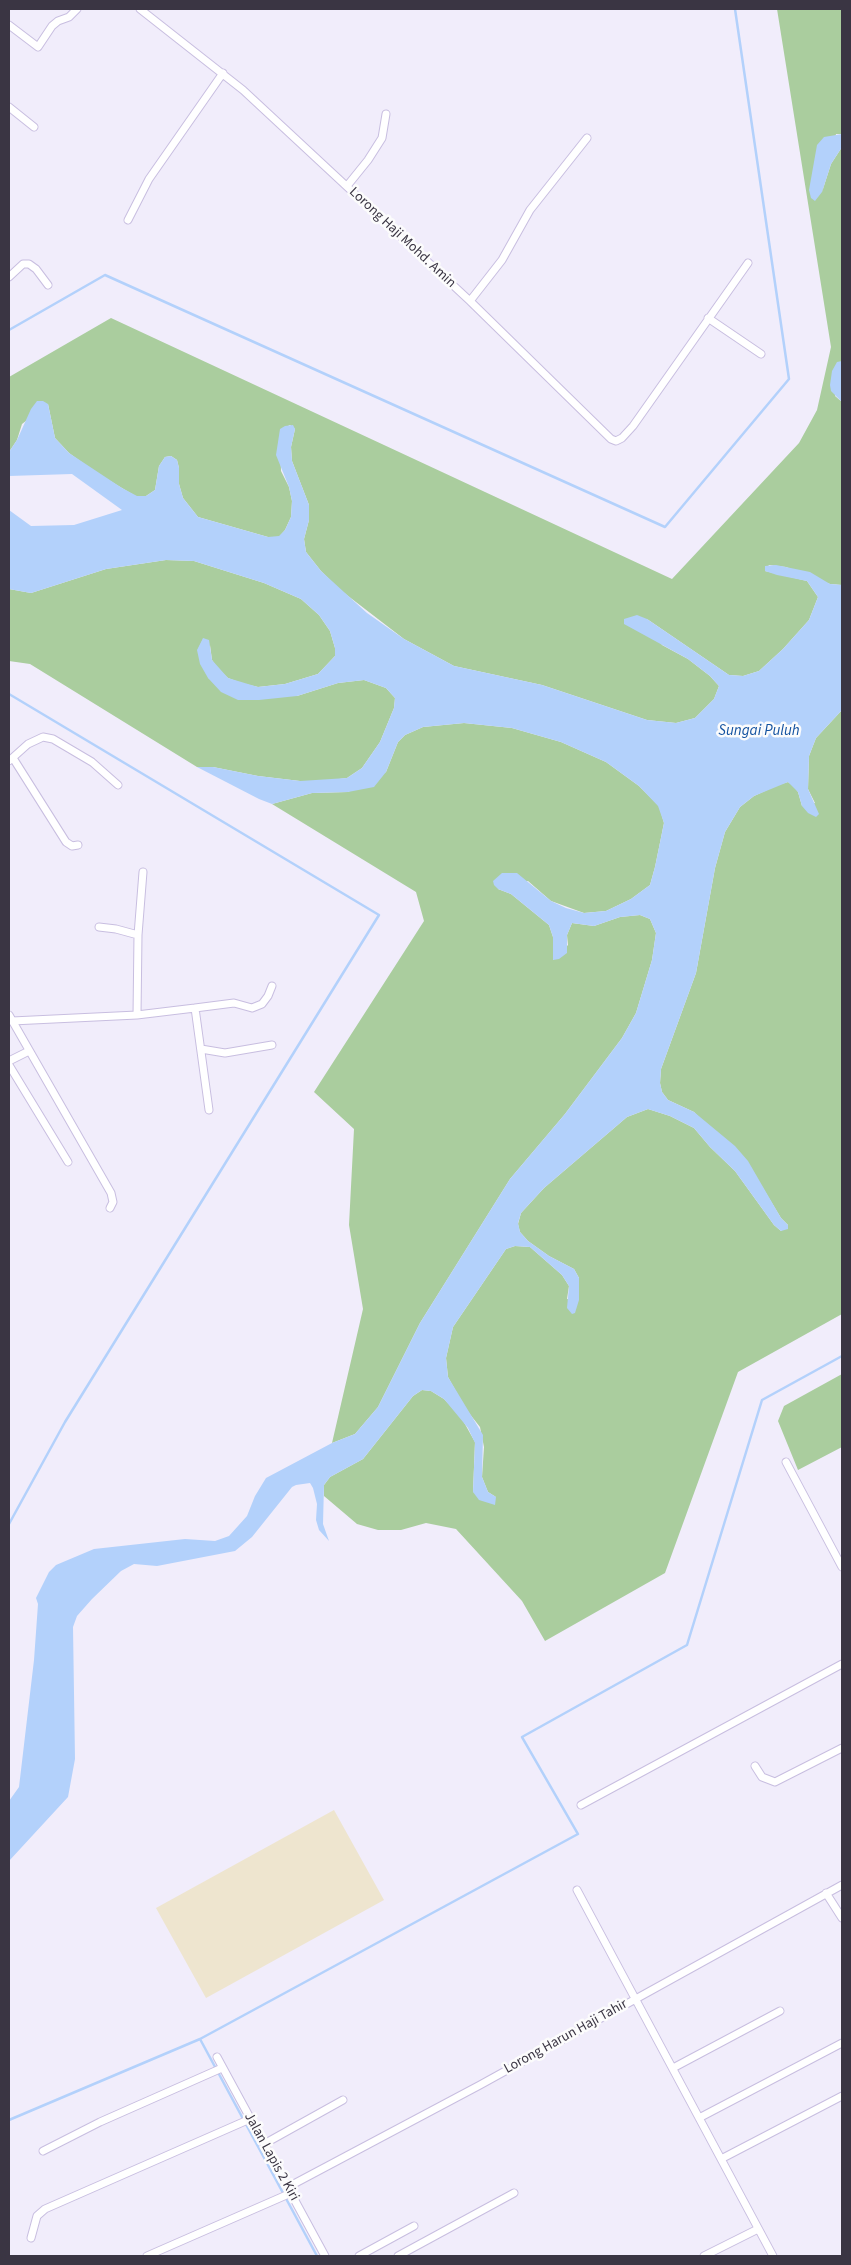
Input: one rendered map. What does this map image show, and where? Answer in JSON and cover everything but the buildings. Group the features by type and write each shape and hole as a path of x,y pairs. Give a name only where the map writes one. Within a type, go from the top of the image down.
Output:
{"street":[{"path":"9,25 38,47 52,26 74,13 77,9"},
{"name":"Lorong Haji Mohd. Amin","path":"140,9 223,73 470,301 611,439 616,441 622,438 650,402 748,263"},
{"path":"128,220 149,179 223,73"},
{"path":"9,107 34,127"},
{"path":"346,186 368,160 382,138 386,114"},
{"path":"470,301 502,260 530,210 587,138"},
{"path":"9,277 23,264 29,264 36,269 48,285"},
{"path":"708,318 760,354"},
{"path":"78,846 72,846 66,842 11,759 28,744 43,737 53,739 92,762 118,785"},
{"path":"136,1015 138,935 143,872"},
{"path":"99,927 138,935"},
{"path":"110,1208 113,1202 111,1193 10,1018 136,1015 234,1003 252,1008 262,1004 272,986"},
{"path":"195,1008 209,1110"},
{"path":"201,1049 225,1053 272,1046"},
{"path":"9,1061 29,1051"},
{"path":"9,1064 68,1162"},
{"path":"786,1462 842,1566"},
{"path":"581,1805 842,1664"},
{"path":"755,1766 762,1777 775,1782 842,1748"},
{"name":"Lorong Harun Haji Tahir","path":"148,2256 275,2199 842,1885"},
{"path":"577,1890 773,2256"},
{"path":"826,1893 842,1918"},
{"path":"673,2068 780,2011"},
{"path":"699,2118 842,2043"},
{"name":"Jalan Lapis 2 Kiri","path":"216,2057 218,2070 246,2121 264,2144 325,2256"},
{"path":"43,2151 100,2122 218,2070"},
{"path":"721,2159 842,2096"},
{"path":"264,2144 343,2100"},
{"path":"31,2238 38,2216 45,2209 246,2121"},
{"path":"398,2256 514,2193"},
{"path":"359,2256 414,2226"},
{"path":"704,2256 758,2229"}],"shaded area":[{"path":"334,1810 384,1900 206,1998 156,1908"}],"green space":[{"path":"777,9 842,9 842,134 836,134 822,192 831,164 842,147 842,361 835,396 842,402 842,585 830,584 786,567 769,565 765,571 807,581 818,597 809,620 783,649 759,671 743,676 729,675 647,619 662,645 688,659 710,676 719,686 714,699 695,718 676,723 647,720 542,685 454,666 404,639 339,589 306,552 304,539 309,520 309,505 292,461 291,447 295,429 290,425 280,430 281,471 289,487 292,501 291,517 285,530 279,537 268,537 198,517 183,498 179,484 177,460 171,456 165,457 159,466 155,490 146,496 137,497 95,472 69,453 55,438 48,404 22,424 17,440 9,452 9,377 111,318 672,579 799,443 817,410 831,347"},
{"path":"166,560 194,561 264,583 301,599 319,615 330,631 335,648 335,656 318,674 285,684 258,687 241,683 228,678 218,669 212,660 210,645 208,678 297,696 338,683 364,680 386,688 395,698 394,708 380,742 362,768 347,778 300,781 258,776 213,767 197,767 30,664 9,661 9,589 31,593 106,569"},
{"path":"842,710 842,1314 738,1372 665,1573 545,1641 522,1601 456,1529 426,1523 401,1530 378,1530 357,1524 324,1496 324,1485 330,1477 363,1459 413,1396 422,1390 431,1391 444,1399 461,1417 475,1442 473,1492 496,1497 488,1492 482,1477 484,1447 480,1427 465,1408 448,1377 446,1358 453,1327 506,1249 515,1246 530,1247 562,1275 569,1286 567,1299 579,1300 579,1278 574,1269 549,1256 528,1241 520,1232 518,1224 521,1213 544,1188 627,1117 648,1109 670,1116 694,1128 710,1147 735,1171 774,1225 781,1231 788,1225 781,1218 761,1185 694,1112 668,1100 662,1092 660,1083 661,1069 696,973 715,868 725,832 740,807 754,796 778,785 788,782 794,786 802,806 815,803 808,789 809,756 816,738"},
{"path":"464,723 512,728 561,742 606,762 639,786 659,806 664,823 650,885 631,899 606,911 584,913 551,901 528,881 498,889 511,894 549,925 553,937 553,960 568,945 567,935 572,923 594,926 620,917 640,915 650,919 656,933 652,960 636,1013 622,1038 565,1114 510,1179 420,1323 378,1407 355,1434 332,1443 363,1309 349,1225 354,1129 314,1092 424,921 416,892 272,804 312,793 348,792 386,772 398,742 405,735 423,727"},
{"path":"842,1374 842,1447 798,1470 778,1421 784,1406"}],"water":[{"path":"842,134 842,147 831,164 822,192 815,201 811,198 809,190 817,145 824,137"},
{"path":"842,361 842,402 831,391 830,385 832,371 837,362"},
{"name":"Sungai Puluh","path":"37,401 43,401 48,404 55,438 69,453 122,488 137,496 146,496 155,490 159,466 165,457 171,456 177,460 179,484 183,498 198,517 268,537 279,536 285,530 291,517 292,501 289,487 276,455 280,429 293,425 295,429 291,447 292,461 309,505 309,520 304,539 306,552 321,571 367,613 404,639 454,666 542,685 647,720 676,723 695,718 714,699 719,686 710,676 688,659 624,624 624,619 637,615 647,619 729,675 743,676 759,671 783,649 809,620 818,597 807,581 765,571 765,566 776,565 810,572 830,584 842,585 842,710 816,738 809,756 808,789 819,814 816,817 808,813 802,806 798,792 788,782 754,796 740,807 725,832 715,868 696,973 661,1069 660,1083 662,1092 668,1100 694,1112 735,1146 748,1161 781,1218 788,1225 788,1229 781,1231 774,1225 735,1171 710,1147 694,1128 670,1116 648,1109 627,1117 544,1188 521,1213 518,1223 520,1232 528,1241 549,1256 574,1269 579,1278 579,1300 575,1313 572,1314 567,1308 569,1286 562,1275 530,1247 515,1246 506,1249 453,1327 446,1358 448,1377 483,1435 482,1477 488,1492 496,1497 495,1505 479,1500 473,1492 475,1443 468,1428 444,1399 431,1391 422,1390 413,1396 363,1459 330,1477 324,1485 323,1524 329,1541 319,1530 316,1520 317,1504 313,1488 310,1483 296,1485 292,1487 252,1537 235,1551 157,1566 134,1564 121,1571 77,1616 73,1627 75,1759 68,1797 9,1861 9,1801 19,1787 34,1660 38,1604 36,1598 49,1572 56,1565 94,1549 185,1539 215,1541 229,1536 247,1516 255,1496 266,1478 332,1443 355,1434 378,1407 420,1323 510,1179 565,1114 622,1038 636,1013 652,960 656,933 650,919 640,915 620,917 594,926 572,923 567,935 567,953 559,959 553,960 553,937 549,925 511,894 498,889 493,881 502,873 517,873 551,901 566,908 584,913 606,911 631,899 650,885 664,823 658,806 639,786 606,762 561,742 512,728 464,723 423,727 405,735 398,742 386,772 374,787 348,792 312,793 272,804 197,767 213,767 258,776 300,781 347,778 362,768 380,742 394,708 395,698 386,688 364,680 338,683 297,696 259,700 238,700 221,692 208,678 200,664 197,650 203,638 209,640 212,660 228,678 258,687 285,684 318,674 335,656 335,648 330,631 319,615 301,599 264,583 194,561 166,560 106,569 31,593 9,589 9,510 31,526 74,525 122,510 72,474 9,476 9,452"}],"waterway":[{"path":"9,330 105,275 665,527 789,379 735,9"},
{"path":"9,694 379,915 65,1422 9,1524"},
{"path":"9,2120 200,2039 578,1834 522,1737 687,1645 762,1400 842,1356"},
{"path":"200,2039 317,2256"}]}
